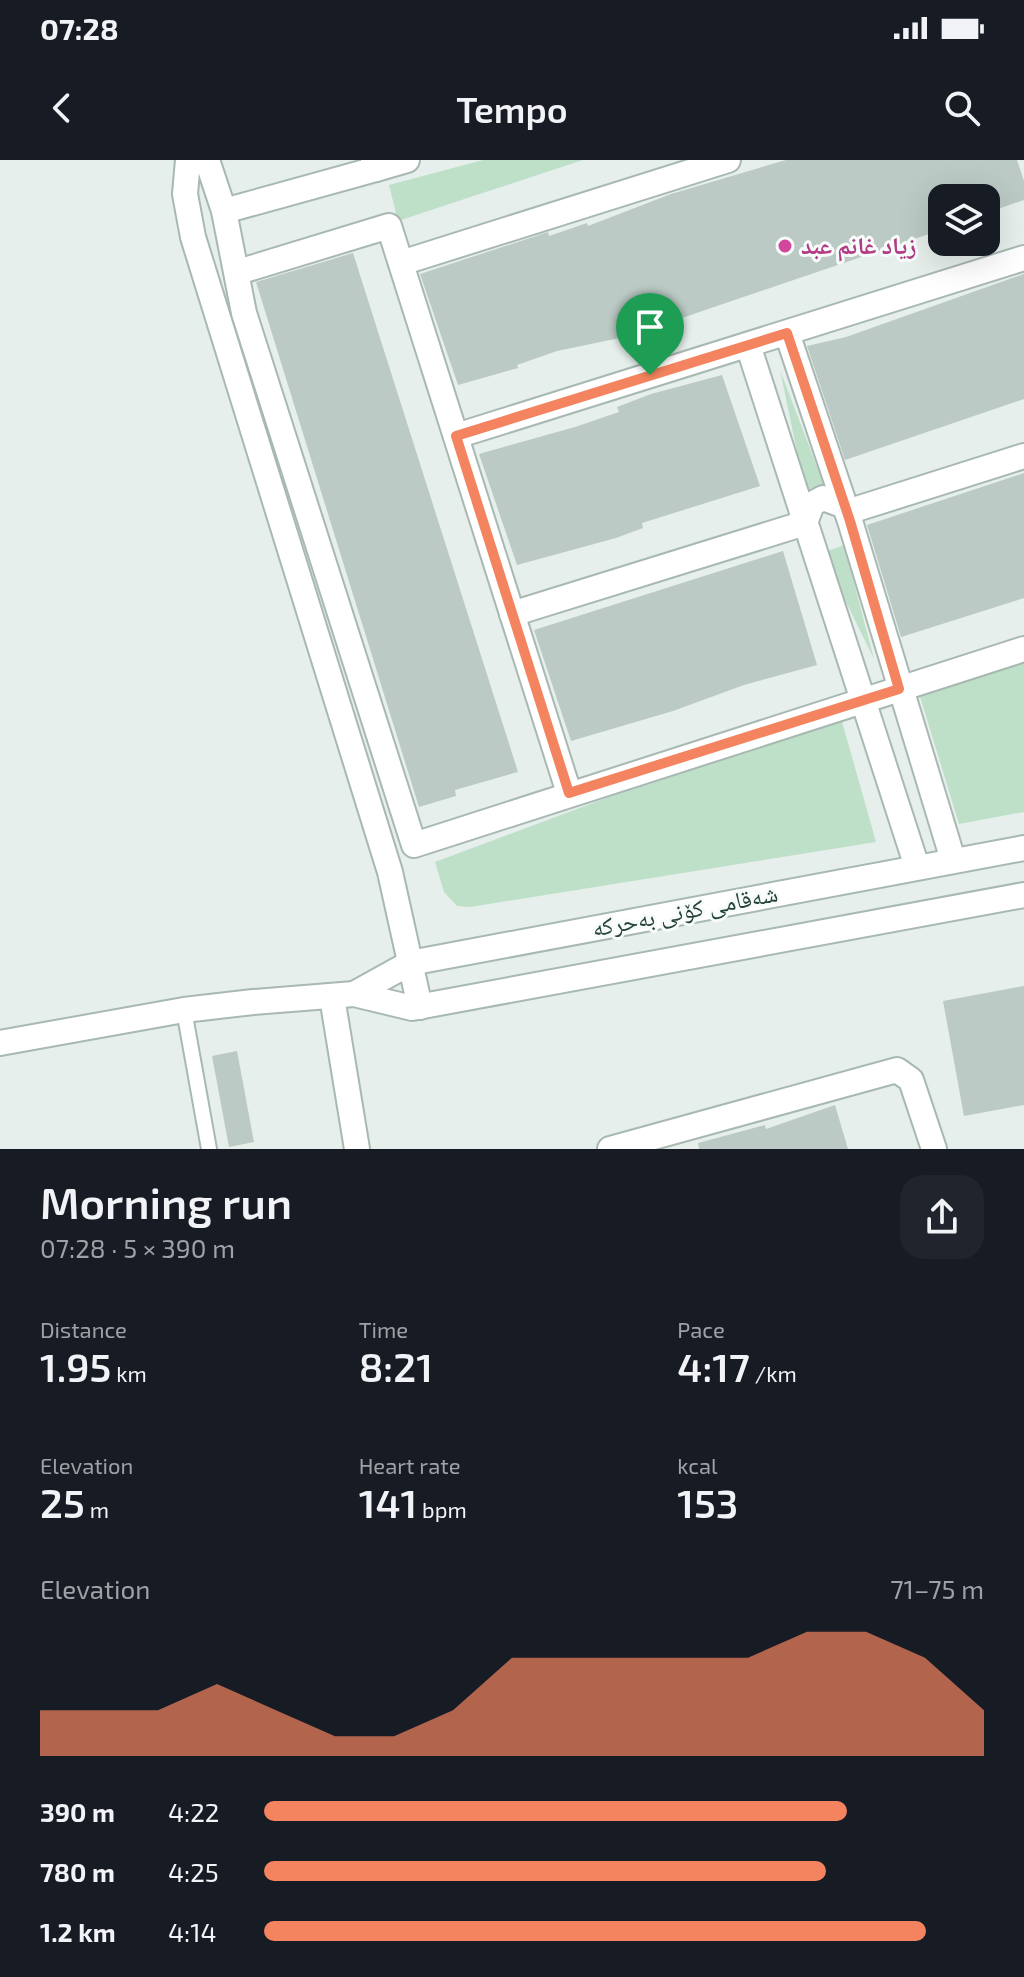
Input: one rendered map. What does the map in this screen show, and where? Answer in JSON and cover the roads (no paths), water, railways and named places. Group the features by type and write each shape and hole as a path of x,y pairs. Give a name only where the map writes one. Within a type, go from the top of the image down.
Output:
{"street":[{"path":"188,160 185,194 193,237 390,872 420,1007"},
{"path":"207,160 224,211 244,313 414,845 1024,649"},
{"path":"224,211 374,164 407,160"},
{"path":"401,263 728,160"},
{"path":"238,272 389,226 569,793"},
{"path":"456,436 1024,258"},
{"path":"787,333 847,513 953,860"},
{"path":"748,345 917,867"},
{"path":"847,513 1024,456"},
{"path":"806,528 809,509 817,500 830,499 847,513"},
{"path":"512,614 806,528 834,540 844,533 847,513"},
{"name":"شەقامی کۆنی بەحرکە","path":"343,995 410,963 1024,848"},
{"name":"شەقامی کۆنی بەحرکە","path":"0,1043 184,1010 343,995 420,1007 1024,895"},
{"path":"343,995 357,1149"},
{"path":"610,1149 897,1070 911,1080 934,1149"}],"lane":[{"path":"184,1010 209,1149"}],"place":[{"name":"زياد غانم عبد","path":"785,246"}]}
